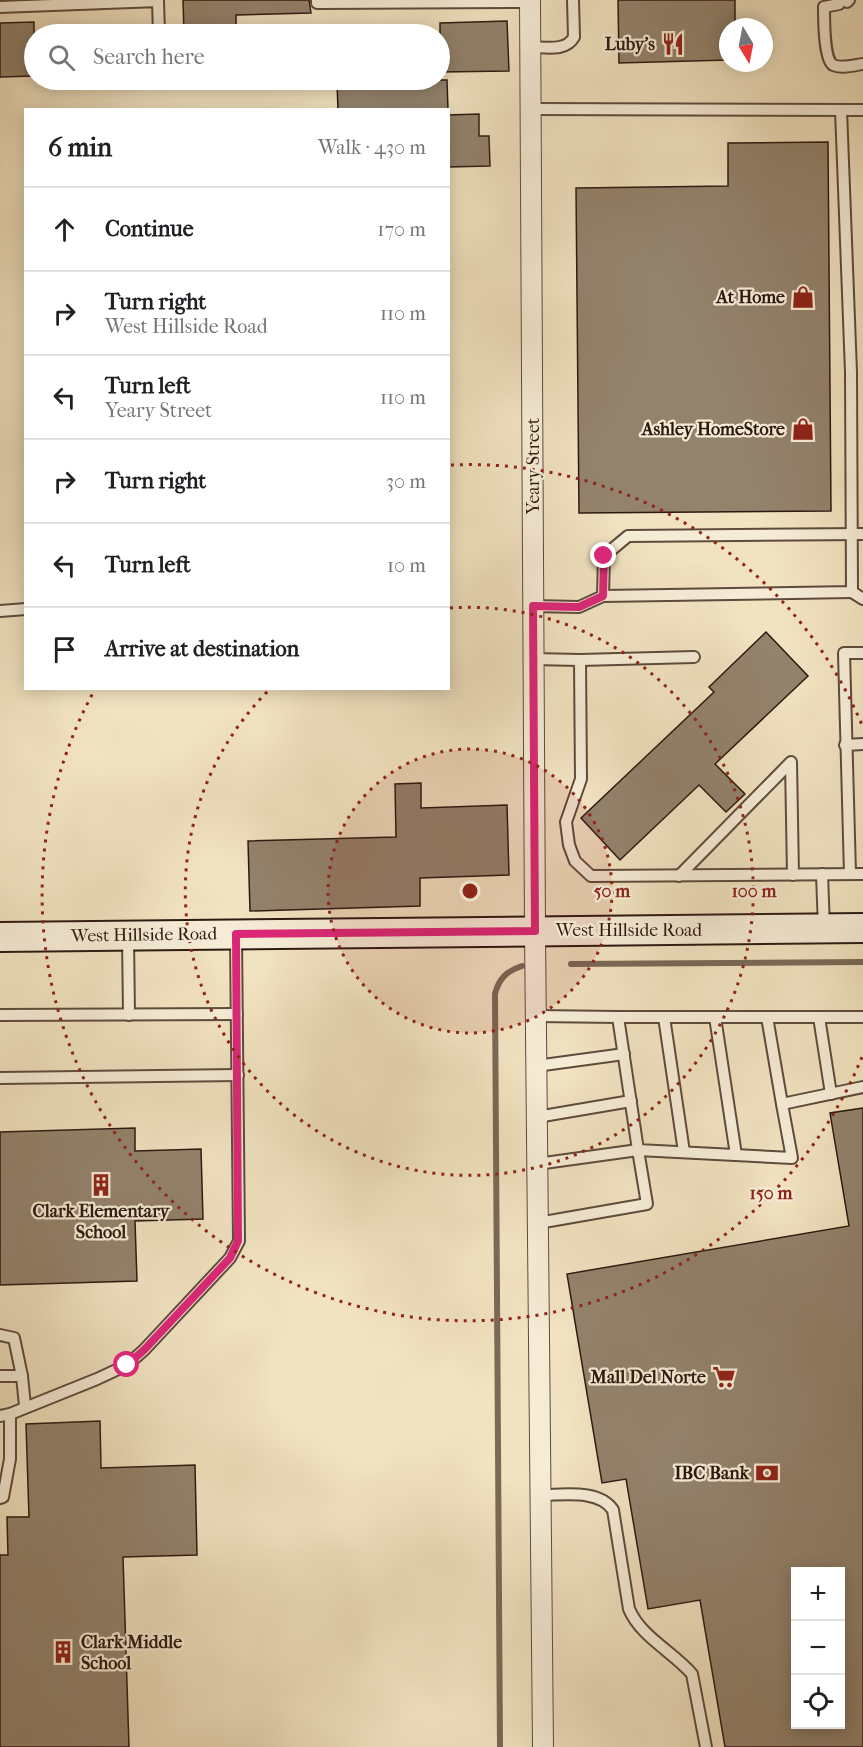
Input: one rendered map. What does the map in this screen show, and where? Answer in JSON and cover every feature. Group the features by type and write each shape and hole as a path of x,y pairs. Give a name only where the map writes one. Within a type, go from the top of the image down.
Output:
{"street":[{"name":"Yeary Street","path":"531,1 533,659 543,1747"},
{"name":"West Hillside Road","path":"0,937 863,928"}],"lane":[{"path":"317,0 317,3 531,1"},
{"path":"531,47 563,47 571,43 574,38 573,0"},
{"path":"0,7 65,2 158,1 159,24"},
{"path":"845,2 825,4 828,58 833,65 863,64"},
{"path":"531,109 863,110"},
{"path":"841,110 851,372 852,592"},
{"path":"603,596 604,556 628,536 863,534"},
{"path":"533,606 579,607 603,596 852,592 863,599"},
{"path":"0,611 24,609"},
{"path":"850,874 843,653 863,653"},
{"path":"533,659 694,657"},
{"path":"580,660 581,779 566,822 569,845 575,861 591,876 863,874"},
{"path":"845,745 863,744"},
{"path":"679,876 791,762 793,875"},
{"path":"822,874 824,929"},
{"path":"0,1498 3,1497 5,1415 127,1365 144,1350 230,1258 238,1241 240,1231 236,934"},
{"path":"128,935 129,1015"},
{"path":"0,1016 237,1014"},
{"path":"536,1016 863,1017"},
{"path":"538,1223 647,1204 618,1017"},
{"path":"664,1017 684,1152"},
{"path":"714,1017 736,1155"},
{"path":"537,1164 638,1150 792,1158 767,1017"},
{"path":"819,1017 831,1094"},
{"path":"536,1066 624,1054"},
{"path":"0,1078 238,1075"},
{"path":"782,1104 863,1087"},
{"path":"537,1117 631,1101"},
{"path":"0,1335 14,1338 22,1376 25,1406"},
{"path":"0,1376 22,1376"},
{"path":"542,1495 601,1498 613,1510 629,1609 641,1629 692,1674 706,1747"}],"building":[{"path":"183,0 309,0 311,13 236,15 236,24 184,24"},
{"name":"Luby's","path":"618,0 735,0 735,18 719,18 719,60 619,63"},
{"path":"507,21 509,71 450,72 450,24 440,23"},
{"path":"34,22 34,24 24,24 24,76 0,77 0,23"},
{"path":"337,90 447,90 448,108 338,108"},
{"path":"479,114 479,136 489,136 490,166 450,167 450,115"},
{"path":"828,142 831,511 579,513 576,188 728,186 728,143"},
{"path":"766,632 808,676 715,764 745,794 726,812 699,785 620,860 581,818 714,692 709,687"},
{"path":"421,783 421,808 507,805 509,875 420,878 420,906 250,911 248,841 396,837 395,784"},
{"name":"Mall Del Norte","path":"863,1108 863,1747 725,1747 700,1600 648,1609 626,1479 602,1483 567,1274 849,1226 830,1113"},
{"name":"Clark Elementary School","path":"135,1128 135,1151 201,1149 203,1219 135,1221 137,1281 0,1285 0,1132"},
{"name":"Clark Middle School","path":"100,1421 101,1468 195,1465 197,1555 123,1557 129,1747 0,1747 0,1555 8,1555 7,1517 29,1517 26,1424"}],"waterway":[{"path":"571,964 863,962"},
{"path":"500,1747 495,994 504,976 522,966"}],"place":[{"name":"Luby's","path":"673,44"},
{"name":"At Home","path":"803,297"},
{"name":"Ashley HomeStore","path":"803,429"},
{"name":"Clark Elementary School","path":"101,1185"},
{"name":"Mall Del Norte","path":"724,1377"},
{"name":"IBC Bank","path":"767,1473"},
{"name":"Clark Middle School","path":"63,1652"}],"route":[{"path":"127,1365 144,1350 230,1258 238,1241 240,1231 236,934 535,931 533,606 579,607 603,596 604,556"}]}
